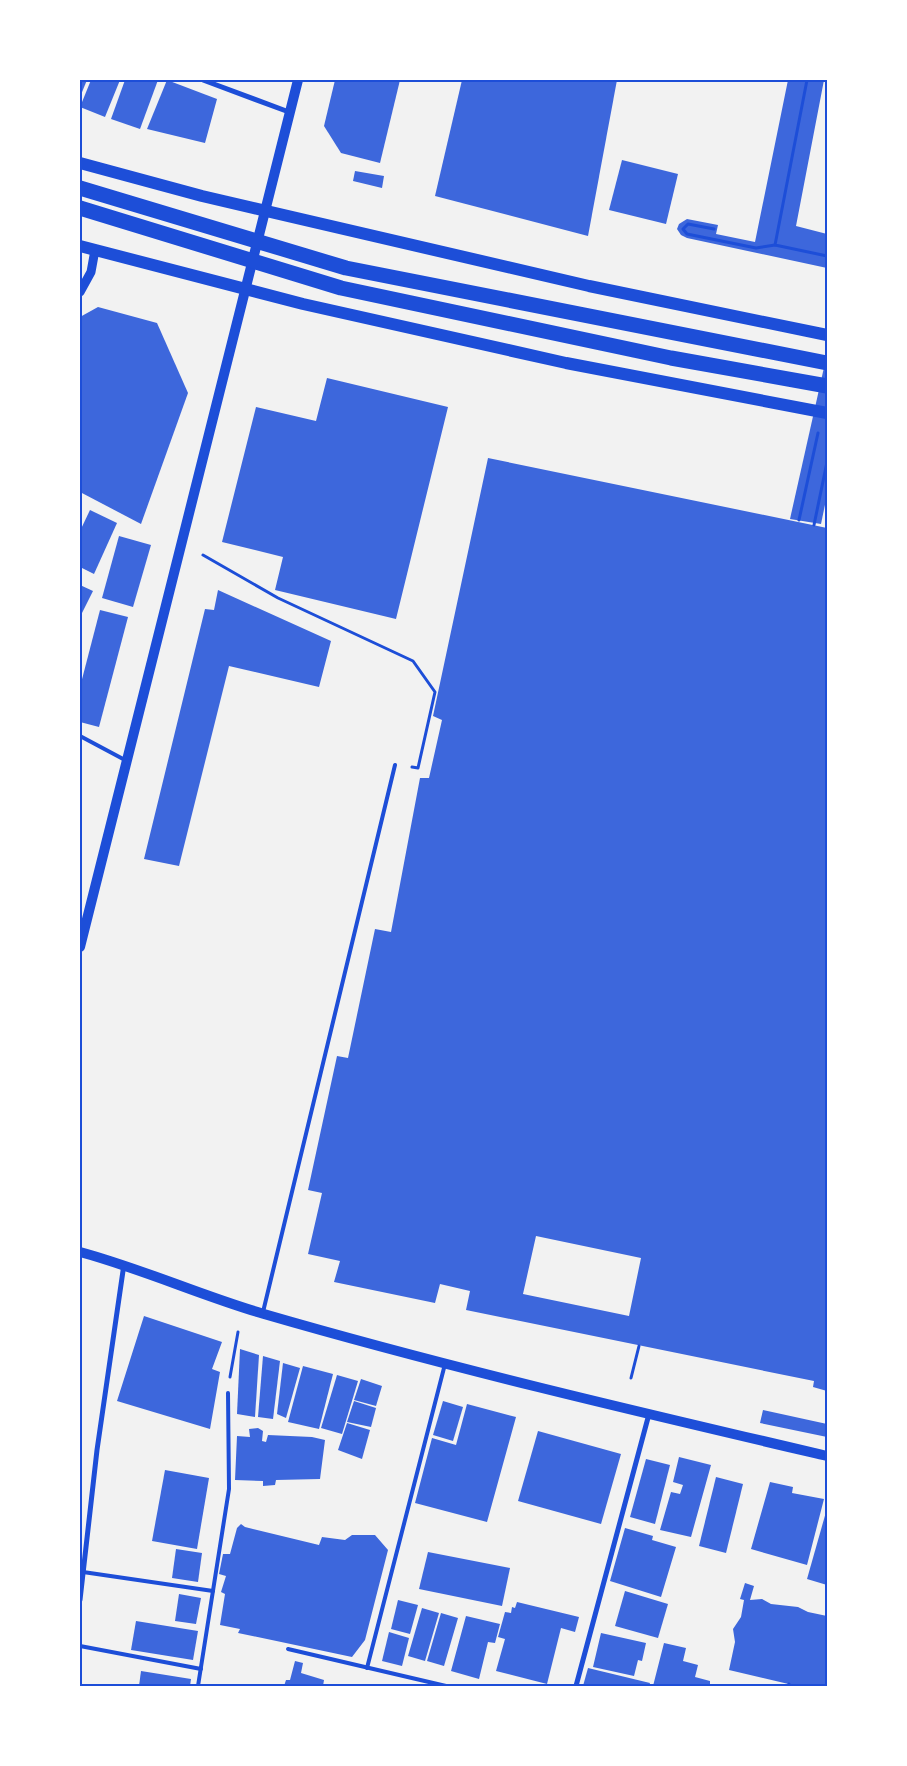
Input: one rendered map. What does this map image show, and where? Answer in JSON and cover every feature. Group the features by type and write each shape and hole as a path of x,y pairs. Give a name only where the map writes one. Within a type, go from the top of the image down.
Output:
{"highway":[{"path":"80,188 346,268 827,363"},
{"path":"80,208 341,288 671,358 827,386"}],"main road":[{"path":"80,948 84,915 126,761 298,80"},
{"path":"80,163 264,210 589,286 827,335"},
{"path":"80,246 303,304 566,363 827,413"},
{"path":"80,1252 124,1264 263,1314 445,1364 827,1456"}],"street":[{"path":"203,80 289,112"},
{"path":"80,292 91,272 95,250"},
{"path":"80,1600 98,1450 124,1264"},
{"path":"576,1686 649,1414"}],"lane":[{"path":"80,736 126,761"},
{"path":"263,1314 395,765"},
{"path":"367,1668 445,1364"},
{"path":"198,1686 229,1489 228,1393"},
{"path":"83,1572 213,1591"},
{"path":"80,1646 201,1669"},
{"path":"288,1650 446,1686"}],"path":[{"path":"775,245 807,80"},
{"path":"714,229 688,224 683,229 687,234 756,248 775,245 827,256"},
{"path":"799,520 819,426"},
{"path":"814,525 827,462"},
{"path":"203,555 278,598 413,661 435,692 423,746"},
{"path":"228,1393 238,1332"},
{"path":"631,1378 639,1346"}],"building":[{"path":"80,80 87,80 80,97"},
{"path":"91,80 120,80 105,117 80,107"},
{"path":"125,80 158,80 140,129 111,119"},
{"path":"167,80 217,99 205,143 147,129"},
{"path":"335,80 400,80 380,163 341,153 324,126"},
{"path":"462,80 617,80 588,236 435,196"},
{"path":"788,80 824,80 796,226 827,234 827,268 687,238 681,235 677,229 679,224 687,219 718,225 716,234 755,242"},
{"path":"622,160 678,174 666,224 609,210"},
{"path":"355,171 384,176 382,188 353,181"},
{"path":"98,307 157,323 188,393 141,524 80,492 80,317"},
{"path":"827,354 827,495 821,524 790,519"},
{"path":"327,378 448,407 396,619 275,590 283,557 222,542 256,407 316,421"},
{"path":"488,458 827,528 827,1391 813,1387 814,1381 466,1310 470,1291 440,1284 435,1303 334,1282 340,1261 308,1254 322,1193 308,1190 337,1056 348,1058 375,929 391,932 420,778 429,778 442,720 433,716","holes":["536,1236 641,1258 629,1316 523,1294"]},
{"path":"90,510 117,523 94,574 80,567 80,531"},
{"path":"119,536 151,545 133,607 102,598"},
{"path":"80,585 93,591 80,617"},
{"path":"218,590 331,641 319,687 229,666 179,866 144,859 205,609 214,610"},
{"path":"100,610 128,617 99,727 80,722 80,687"},
{"path":"144,1316 222,1342 212,1369 220,1372 210,1429 117,1401"},
{"path":"240,1349 259,1355 255,1417 237,1414"},
{"path":"263,1356 280,1361 273,1419 258,1417"},
{"path":"283,1363 300,1368 286,1418 277,1414"},
{"path":"303,1366 333,1374 319,1429 288,1422"},
{"path":"337,1375 358,1381 342,1434 321,1428"},
{"path":"361,1379 382,1386 376,1406 354,1400"},
{"path":"354,1401 376,1408 371,1427 347,1422"},
{"path":"443,1401 463,1407 453,1441 433,1435"},
{"path":"467,1404 516,1417 487,1522 415,1503 432,1438 456,1445"},
{"path":"763,1410 827,1424 827,1437 760,1423"},
{"path":"347,1423 370,1430 362,1459 338,1450"},
{"path":"258,1428 263,1431 262,1441 266,1442 268,1435 312,1437 325,1440 320,1479 276,1480 275,1485 263,1486 263,1481 235,1480 237,1436 250,1437 249,1429"},
{"path":"538,1431 621,1454 601,1524 518,1501"},
{"path":"679,1457 711,1465 691,1537 660,1530 671,1492 680,1494 683,1485 673,1482"},
{"path":"646,1459 670,1465 655,1524 630,1517"},
{"path":"165,1470 209,1478 197,1549 152,1541"},
{"path":"716,1477 743,1484 726,1553 699,1546"},
{"path":"770,1482 793,1487 792,1493 824,1499 807,1565 751,1549"},
{"path":"827,1512 827,1585 807,1579"},
{"path":"241,1524 245,1527 319,1545 322,1537 345,1540 352,1535 375,1535 388,1550 365,1640 352,1657 238,1633 240,1629 220,1625 225,1594 221,1592 226,1576 219,1574 223,1554 230,1554 237,1528"},
{"path":"625,1528 653,1536 652,1540 676,1547 661,1597 610,1581"},
{"path":"176,1549 202,1553 198,1582 172,1578"},
{"path":"428,1552 510,1568 502,1606 419,1589"},
{"path":"745,1583 754,1586 750,1600 762,1599 771,1604 798,1607 808,1612 827,1616 827,1686 797,1686 729,1670 735,1642 733,1629 741,1617 744,1600 740,1599"},
{"path":"625,1591 668,1604 658,1638 615,1626"},
{"path":"179,1594 201,1598 196,1624 175,1621"},
{"path":"398,1600 418,1605 410,1634 391,1629"},
{"path":"517,1602 579,1617 575,1632 561,1628 547,1684 496,1671 505,1639 498,1637 505,1612 511,1613 512,1607 515,1608"},
{"path":"422,1608 439,1613 425,1661 408,1656"},
{"path":"441,1613 458,1618 444,1666 427,1661"},
{"path":"466,1616 500,1624 495,1643 488,1642 479,1679 451,1671"},
{"path":"136,1621 198,1631 193,1660 131,1650"},
{"path":"389,1632 409,1638 402,1666 382,1661"},
{"path":"601,1633 646,1643 642,1661 638,1660 634,1676 593,1667"},
{"path":"664,1643 686,1648 683,1661 698,1665 695,1677 710,1681 710,1684 715,1686 653,1686"},
{"path":"295,1661 303,1663 301,1673 324,1680 323,1686 284,1686 286,1680 290,1680"},
{"path":"588,1668 650,1683 649,1686 583,1686"},
{"path":"141,1671 191,1679 190,1686 139,1686"}]}
